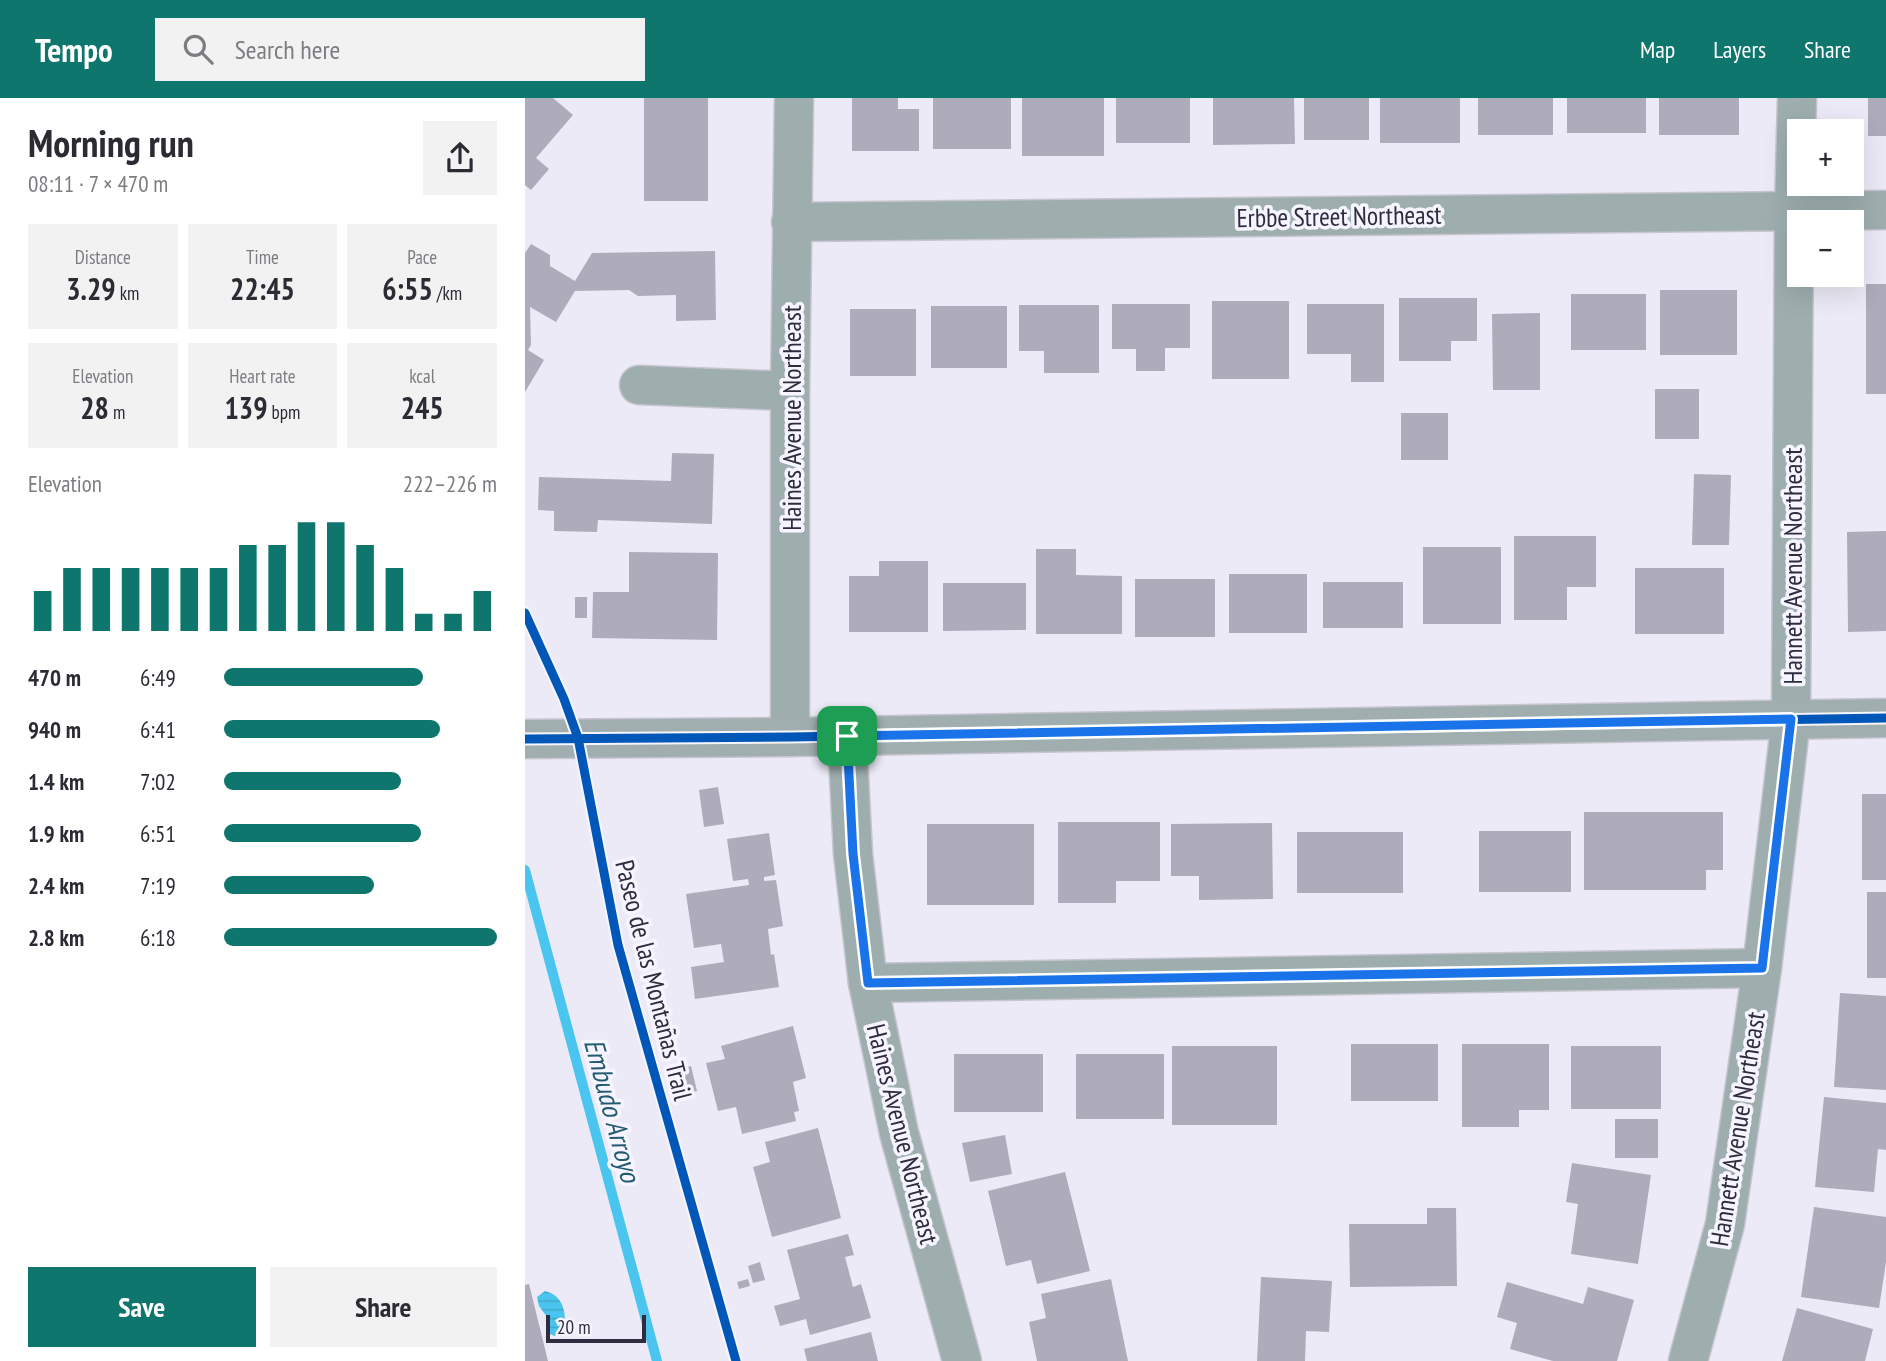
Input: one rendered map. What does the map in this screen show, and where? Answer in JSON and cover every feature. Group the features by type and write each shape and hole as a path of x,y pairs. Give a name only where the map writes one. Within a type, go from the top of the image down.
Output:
{"street":[{"name":"Haines Avenue Northeast","path":"790,737 790,391 794,98"},
{"name":"Hannett Avenue Northeast","path":"1794,210 1797,98"},
{"name":"Erbbe Street Northeast","path":"1864,210 1886,210"},
{"name":"Erbbe Street Northeast","path":"792,222 1787,212"},
{"name":"Hannett Avenue Northeast","path":"1688,1361 1725,1224 1762,968 1791,719 1794,287"},
{"path":"639,385 790,391"},
{"path":"538,739 1886,718"},
{"name":"Haines Avenue Northeast","path":"847,736 853,854 868,983 899,1133 962,1361"},
{"path":"868,983 1762,968"}],"water":[{"path":"545,1291 556,1296 564,1310 564,1327 555,1336 547,1333 547,1317 539,1306 537,1297"}],"building":[{"path":"525,98 553,98 573,115 536,158 549,169 531,190 525,185"},
{"path":"644,98 708,98 708,201 644,201"},
{"path":"852,98 898,98 898,109 919,109 919,151 852,151"},
{"path":"933,98 1011,98 1011,149 933,149"},
{"path":"1022,98 1104,98 1104,156 1022,156"},
{"path":"1116,98 1190,98 1190,143 1116,143"},
{"path":"1213,98 1294,98 1295,144 1213,145"},
{"path":"1304,98 1369,98 1369,140 1304,140"},
{"path":"1380,98 1460,98 1460,143 1380,143"},
{"path":"1478,98 1553,98 1553,135 1478,135"},
{"path":"1567,98 1646,98 1646,133 1567,133"},
{"path":"1659,98 1739,98 1739,135 1659,135"},
{"path":"1868,98 1886,98 1886,136 1868,136"},
{"path":"531,244 550,255 550,266 575,281 592,253 715,251 716,320 676,321 676,295 638,296 629,290 575,291 556,322 530,307 531,345 528,350 544,360 525,392 525,253"},
{"path":"1866,284 1886,284 1886,394 1866,394"},
{"path":"1660,290 1737,290 1737,355 1660,355"},
{"path":"1571,294 1646,294 1646,350 1571,350"},
{"path":"1399,298 1477,298 1477,341 1451,341 1451,361 1399,361"},
{"path":"1212,301 1289,301 1289,379 1212,379"},
{"path":"1112,304 1190,304 1190,348 1165,348 1165,371 1136,371 1136,349 1112,349"},
{"path":"1307,304 1384,304 1384,382 1351,382 1351,354 1307,354"},
{"path":"1019,305 1099,305 1099,373 1044,373 1044,351 1019,351"},
{"path":"931,306 1007,306 1007,368 931,368"},
{"path":"850,309 916,309 916,376 850,376"},
{"path":"1540,313 1540,390 1493,390 1492,314"},
{"path":"1655,389 1699,389 1699,439 1655,439"},
{"path":"1401,413 1448,413 1448,460 1401,460"},
{"path":"672,453 714,454 712,524 598,520 597,532 554,531 554,511 538,510 539,477 671,481"},
{"path":"1694,474 1731,475 1729,545 1692,545"},
{"path":"1886,531 1886,631 1848,632 1847,532"},
{"path":"1514,536 1596,536 1596,587 1567,587 1567,620 1514,620"},
{"path":"1423,547 1501,547 1501,624 1423,624"},
{"path":"1036,549 1076,549 1076,575 1122,576 1122,634 1036,634"},
{"path":"629,552 718,553 717,640 592,638 593,592 629,592"},
{"path":"879,561 928,561 928,632 849,632 849,576 879,576"},
{"path":"1635,568 1724,568 1724,634 1635,634"},
{"path":"1229,574 1307,574 1307,633 1229,633"},
{"path":"1135,579 1215,579 1215,637 1135,637"},
{"path":"1323,582 1403,582 1403,628 1323,628"},
{"path":"943,583 1026,583 1026,630 943,631"},
{"path":"575,597 587,597 587,618 575,618"},
{"path":"718,787 724,824 704,827 699,790"},
{"path":"1862,794 1886,794 1886,880 1862,880"},
{"path":"1584,812 1723,812 1723,870 1706,870 1706,890 1584,890"},
{"path":"1058,822 1160,822 1160,881 1116,881 1116,903 1058,903"},
{"path":"1272,823 1273,899 1199,900 1199,876 1171,876 1171,824"},
{"path":"927,824 1034,824 1034,905 927,905"},
{"path":"1479,831 1571,831 1571,892 1479,892"},
{"path":"1297,832 1403,832 1403,893 1297,893"},
{"path":"769,833 775,875 764,877 764,881 776,880 783,926 768,929 779,987 695,999 691,967 724,962 721,944 694,948 686,894 749,885 748,879 733,881 727,839"},
{"path":"1867,892 1886,892 1886,978 1867,978"},
{"path":"1840,993 1886,996 1886,1090 1834,1087"},
{"path":"793,1026 806,1078 793,1082 799,1111 794,1112 796,1121 742,1134 736,1107 718,1111 706,1063 725,1059 721,1046"},
{"path":"1351,1044 1438,1044 1438,1101 1351,1101"},
{"path":"1462,1044 1549,1044 1549,1110 1519,1110 1519,1127 1462,1127"},
{"path":"1172,1046 1277,1046 1277,1125 1172,1125"},
{"path":"1571,1046 1661,1046 1661,1109 1571,1109"},
{"path":"954,1054 1043,1054 1043,1112 954,1112"},
{"path":"1076,1054 1164,1054 1164,1119 1076,1119"},
{"path":"691,1066 697,1091 682,1095 676,1070"},
{"path":"1824,1097 1886,1103 1886,1150 1878,1149 1874,1192 1815,1187"},
{"path":"1615,1119 1658,1119 1658,1158 1615,1158"},
{"path":"818,1128 841,1218 772,1237 753,1167 770,1162 765,1142"},
{"path":"1005,1135 1012,1174 970,1182 962,1143"},
{"path":"1572,1163 1651,1175 1638,1264 1571,1254 1578,1204 1566,1202"},
{"path":"1065,1172 1090,1271 1037,1284 1031,1260 1006,1266 988,1191"},
{"path":"1814,1207 1886,1217 1886,1262 1879,1308 1801,1297"},
{"path":"1427,1208 1456,1208 1457,1286 1350,1287 1349,1224 1427,1224"},
{"path":"848,1234 854,1255 845,1257 853,1287 861,1284 871,1318 810,1335 806,1319 780,1326 774,1306 800,1299 787,1250"},
{"path":"760,1262 765,1280 753,1283 748,1266"},
{"path":"1261,1277 1332,1281 1329,1332 1306,1331 1305,1361 1257,1361"},
{"path":"748,1279 750,1286 739,1289 737,1282"},
{"path":"1111,1279 1128,1361 1037,1361 1029,1322 1046,1318 1041,1294"},
{"path":"1507,1282 1583,1304 1588,1287 1634,1300 1617,1361 1553,1361 1510,1349 1517,1323 1497,1317"},
{"path":"529,1284 548,1361 525,1361 525,1285"},
{"path":"1797,1308 1873,1329 1865,1361 1782,1361"},
{"path":"871,1332 878,1361 807,1361 804,1349"}],"waterway":[{"name":"Embudo Arroyo","path":"525,870 657,1361"}],"cycle path":[{"name":"Paseo de las Montañas Trail","path":"525,613 564,699 578,738 618,945 736,1361"},
{"path":"525,739 1886,718"}],"route":[{"path":"1791,719 1762,968 868,983 853,854 847,736 1791,719"}]}
